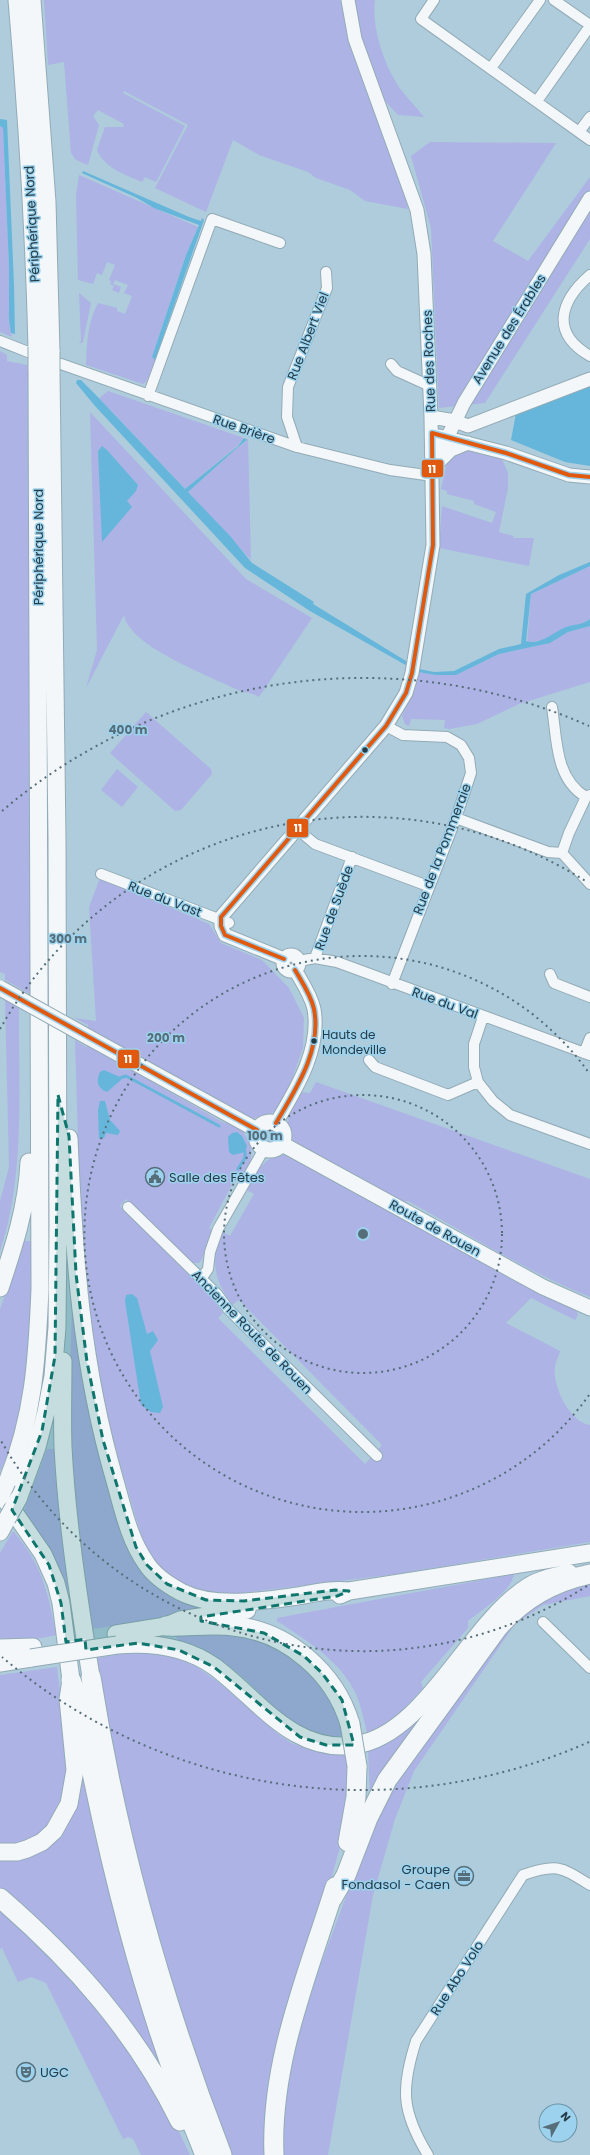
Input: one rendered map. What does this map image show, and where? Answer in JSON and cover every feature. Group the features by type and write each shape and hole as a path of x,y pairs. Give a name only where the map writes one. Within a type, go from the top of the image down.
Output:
{"highway":[{"name":"Périphérique Nord","path":"17,0 25,87 35,261 44,359 58,1095"},
{"name":"Périphérique Nord","path":"2,1489 19,1448 28,1415 37,1360 40,1274 39,1096 44,359 47,202 32,0"},
{"path":"4,1526 18,1499 42,1431 53,1376 57,1327 58,1095"},
{"path":"58,1095 69,1136 76,1274 87,1362 103,1440 128,1525 139,1553 151,1570 167,1584 181,1592 206,1600 237,1601 297,1596 336,1590 349,1591 590,1553"},
{"path":"0,1288 24,1212 28,1189 32,1114 39,1096"},
{"path":"58,1230 64,1243 63,1438 65,1481 72,1553 90,1677 110,1780 139,1906 195,2086 210,2155"},
{"path":"2,1489 20,1522 43,1554 56,1583 61,1603 71,1680 76,1696 104,1836 130,1935 165,2050 210,2155"},
{"path":"116,1640 158,1644 193,1656 214,1667 293,1733 321,1744 353,1745 378,1738 400,1724 430,1694 491,1619 521,1591 544,1579 590,1569"},
{"path":"332,1899 346,1875 368,1818 387,1780 500,1626 518,1606 537,1593 556,1584 590,1574"},
{"path":"0,1664 32,1653 116,1640 166,1626 180,1620 337,1596 349,1591"},
{"path":"166,1626 233,1626 253,1630 279,1640 304,1656 326,1677 342,1700 350,1724 357,1785 352,1827 332,1899 300,1997 283,2058 274,2114 274,2155"},
{"path":"0,1648 32,1653"},
{"path":"0,1852 17,1852 37,1845 57,1828 67,1809 73,1787 75,1770 68,1699 71,1680"},
{"path":"0,1898 57,1949 108,2008 146,2060 190,2140 210,2155"}],"main road":[{"path":"0,988 257,1130"},
{"path":"265,1122 276,1123 280,1126 284,1134 282,1144 276,1149 264,1149 256,1141 257,1130 265,1122"},
{"name":"Route de Rouen","path":"282,1144 550,1290 590,1308"}],"street":[{"name":"Rue des Roches","path":"225,922 221,917 296,828 386,726 406,692 413,667 433,545 432,433 424,254 417,210 355,40 348,0"},
{"path":"434,0 421,19 590,140"},
{"path":"491,68 540,0"},
{"path":"537,101 590,26 554,0"},
{"path":"579,132 590,117"},
{"name":"Avenue des Érables","path":"433,470 464,403 590,198"},
{"path":"148,396 212,219 280,243"},
{"name":"Rue Albert Viel","path":"297,447 286,417 288,387 327,288 326,272"},
{"path":"590,275 576,287 564,310 564,331 580,351 590,356"},
{"name":"Rue Brière","path":"0,341 44,359 297,447 390,470 433,470"},
{"path":"390,364 397,371 430,386"},
{"path":"431,417 455,420 468,426 590,379"},
{"path":"432,433 506,452 569,475 590,476"},
{"path":"433,470 442,458 451,450 468,443"},
{"path":"552,707 562,770 576,791 588,796 569,833 562,853"},
{"name":"Rue de la Pommeraie","path":"386,726 403,736 447,737 461,745 469,758 471,773 456,818 428,886 392,984"},
{"path":"456,818 548,852 562,853 590,884"},
{"path":"296,828 315,844 428,886"},
{"name":"Rue de Suède","path":"315,958 352,857"},
{"name":"Rue du Vast","path":"101,874 225,922"},
{"path":"225,922 225,935 239,942 284,959 283,963 285,968 290,971 297,965 314,1008 314,1033 306,1067 276,1123"},
{"name":"Rue du Val","path":"297,965 315,958 337,962 392,984 587,1054"},
{"path":"550,974 554,983 590,997"},
{"path":"483,1017 474,1044 474,1067 478,1082 493,1101 510,1115 590,1144"},
{"path":"587,1054 590,1038"},
{"path":"370,1060 375,1067 448,1095 478,1082"},
{"path":"201,1279 208,1269 210,1252 218,1229 264,1149"},
{"name":"Ancienne Route de Rouen","path":"128,1207 217,1294 228,1309 377,1456"},
{"path":"543,1622 590,1668"},
{"name":"Rue Abo Volo","path":"428,2155 416,2135 406,2101 407,2071 416,2041 523,1875 540,1869 562,1868 590,1885"}],"highlighted area":[{"path":"58,1095 69,1136 76,1274 87,1362 103,1440 136,1547 147,1565 167,1584 206,1600 244,1601 335,1590 349,1591 337,1596 201,1617 201,1621 264,1633 304,1656 322,1673 342,1700 354,1745 326,1745 300,1737 214,1667 179,1650 138,1643 86,1650 85,1639 66,1642 61,1603 49,1565 12,1510 42,1431 55,1356"}],"shaded area":[{"path":"44,0 340,0 348,35 403,190 408,209 365,201 350,190 316,178 308,172 259,155 233,140 206,212 155,188 188,125 124,91 123,93 185,126 156,182 145,177 142,182 123,174 110,166 100,156 97,150 105,127 123,127 124,124 98,110 93,116 99,125 88,165 76,160 71,153 64,62 48,65"},
{"path":"354,0 375,0 374,11 377,35 385,60 402,91 424,117 398,115 382,98 363,42"},
{"path":"0,119 7,120 15,334 11,333 9,320 9,267 3,128 0,126"},
{"path":"0,126 3,128 9,267 9,320 12,337 0,332"},
{"path":"430,142 556,143 493,241 528,261 590,177 590,239 485,403 439,408 431,228 411,156"},
{"path":"83,171 189,217 201,221 202,218 204,220 155,360 152,357 186,255 199,225 154,208 137,198 82,173"},
{"path":"79,175 198,227 186,255 152,357 155,360 147,381 143,384 86,365 87,341 94,311 98,303 117,308 117,311 125,314 132,296 124,293 128,285 115,280 113,284 121,287 119,293 112,290 114,286 110,284 111,281 109,280 115,265 107,262 102,275 97,273 93,284 78,280 76,195"},
{"path":"79,293 91,303 83,342 79,344 81,341"},
{"path":"0,351 7,355 7,361 32,366 33,801 30,994 5,980 5,974 0,972"},
{"path":"77,380 81,380 95,394 185,489 238,446 244,438 246,439 247,440 188,492 231,537 252,563 314,602 313,604 419,669 434,672 454,671 499,649 521,644 526,594 559,575 590,562 590,566 531,594 526,641 536,642 561,629 590,619 590,626 568,632 550,643 499,654 456,675 436,675 418,672 310,611 245,568 95,406 76,383"},
{"path":"590,386 590,466 565,462 511,440 516,413"},
{"path":"108,391 244,438 237,446 185,489 99,398"},
{"path":"90,412 246,579 312,618 259,697 210,677 177,661 146,643 126,622 124,615 86,688 97,650"},
{"path":"246,439 248,439 251,560 188,492 238,447 247,441"},
{"path":"102,446 138,485 136,491 127,501 132,507 102,542 98,451"},
{"path":"469,451 502,459 508,473 508,488 499,532 514,536 513,538 534,538 529,566 439,548 442,506 492,523 496,512 474,504 474,501 447,494 447,491 441,489 448,458 456,453"},
{"path":"590,566 590,619 581,624 566,627 547,639 527,643 531,594"},
{"path":"590,626 590,682 519,704 477,724 449,729 444,728 445,720 411,719 409,726 405,724 402,716 416,685 418,672 436,675 460,673 499,654 549,643 568,632"},
{"path":"146,712 211,769 212,774 181,810 175,811 110,753"},
{"path":"117,769 138,787 122,807 101,790"},
{"path":"100,878 209,924 221,943 262,960 289,988 304,1018 303,1048 291,1082 278,1108 271,1114 251,1119 88,1028 88,1025 74,1018 96,1021 89,907"},
{"path":"5,1000 19,1008 19,1131 14,1192 0,1251 0,1201 9,1167"},
{"path":"75,1040 86,1047 89,1046 224,1123 233,1123 240,1128 245,1135 251,1150 249,1165 244,1172 236,1177 209,1228 212,1230 202,1259 199,1263 193,1263 188,1260 126,1199 120,1206 214,1300 223,1313 218,1318 365,1464 382,1445 239,1300 232,1305 221,1287 215,1261 218,1243 222,1232 230,1236 254,1194 247,1190 263,1164 275,1157 291,1155 575,1308 578,1315 575,1320 531,1298 506,1323 560,1351 555,1366 556,1383 559,1392 569,1410 575,1417 590,1425 590,1542 397,1574 234,1594 200,1591 173,1578 158,1565 145,1546 111,1433 86,1301 79,1171"},
{"path":"104,1070 120,1077 121,1080 107,1092 98,1084 100,1072"},
{"path":"316,1082 590,1179 590,1297 543,1276 408,1201 400,1203 294,1142 288,1122 290,1111 300,1092 310,1093"},
{"path":"100,1101 105,1101 110,1120 120,1131 118,1135 106,1133 104,1138 99,1139 98,1110"},
{"path":"237,1132 242,1136 247,1146 245,1152 233,1155 229,1152 228,1137 232,1133"},
{"path":"22,1241 32,1241 32,1309 23,1406 9,1450 0,1472 0,1309 15,1267"},
{"path":"132,1294 137,1298 147,1334 153,1331 158,1340 150,1351 163,1407 160,1413 151,1412 141,1405 125,1301 126,1295"},
{"path":"72,1308 77,1335 140,1565 205,1609 117,1628 112,1626 92,1629 83,1569 74,1489 70,1388"},
{"path":"47,1449 57,1449 68,1593 56,1561 23,1513"},
{"path":"13,1531 31,1556 43,1580 56,1635 22,1642 0,1638 0,1553"},
{"path":"514,1574 512,1581 502,1594 468,1621 468,1628 421,1682 423,1688 411,1702 384,1725 367,1733 356,1694 341,1671 322,1652 277,1621 277,1618"},
{"path":"590,1581 590,1596 543,1605 515,1624 414,1771 395,1819 373,1895 328,2155 281,2155 284,2083 299,2023 360,1859 389,1793 514,1621 538,1600"},
{"path":"197,1630 270,1639 320,1677 348,1736 326,1736 302,1728 282,1714 230,1667 206,1652 179,1642 176,1637 182,1632"},
{"path":"138,1651 161,1652 197,1667 223,1686 278,1734 291,1743 317,1752 350,1755 346,1825 329,1887 269,2155 230,2155 145,1907 105,1721 97,1658"},
{"path":"57,1667 66,1743 64,1781 60,1799 51,1822 41,1834 21,1842 0,1844 0,1675"},
{"path":"443,1686 370,1798 368,1750 380,1745"},
{"path":"81,1771 95,1836 115,1913 168,2081 0,1890 0,1854 36,1849"},
{"path":"0,1904 111,2018 172,2117 190,2155 141,2155 133,2139 128,2137 123,2139 46,1983 31,1977 18,1982 2,1948 0,1949"}],"waterway":[{"path":"120,1078 126,1076 219,1126"},
{"path":"238,1169 245,1158 245,1152"}],"transit line":[{"name":"11","path":"284,959 225,935 221,926 221,917 386,726 406,693 412,673 433,545 432,433 506,453 569,475 590,477"},
{"name":"11","path":"276,1123 292,1097 306,1069 314,1039 315,1024 313,1004 295,970"},
{"name":"11","path":"0,988 257,1130"}],"place":[{"name":"Hauts de Mondeville","path":"314,1041"},
{"name":"Salle des Fêtes","path":"155,1177"},
{"name":"Groupe Fondasol - Caen","path":"464,1876"},
{"name":"UGC","path":"26,2072"}]}
